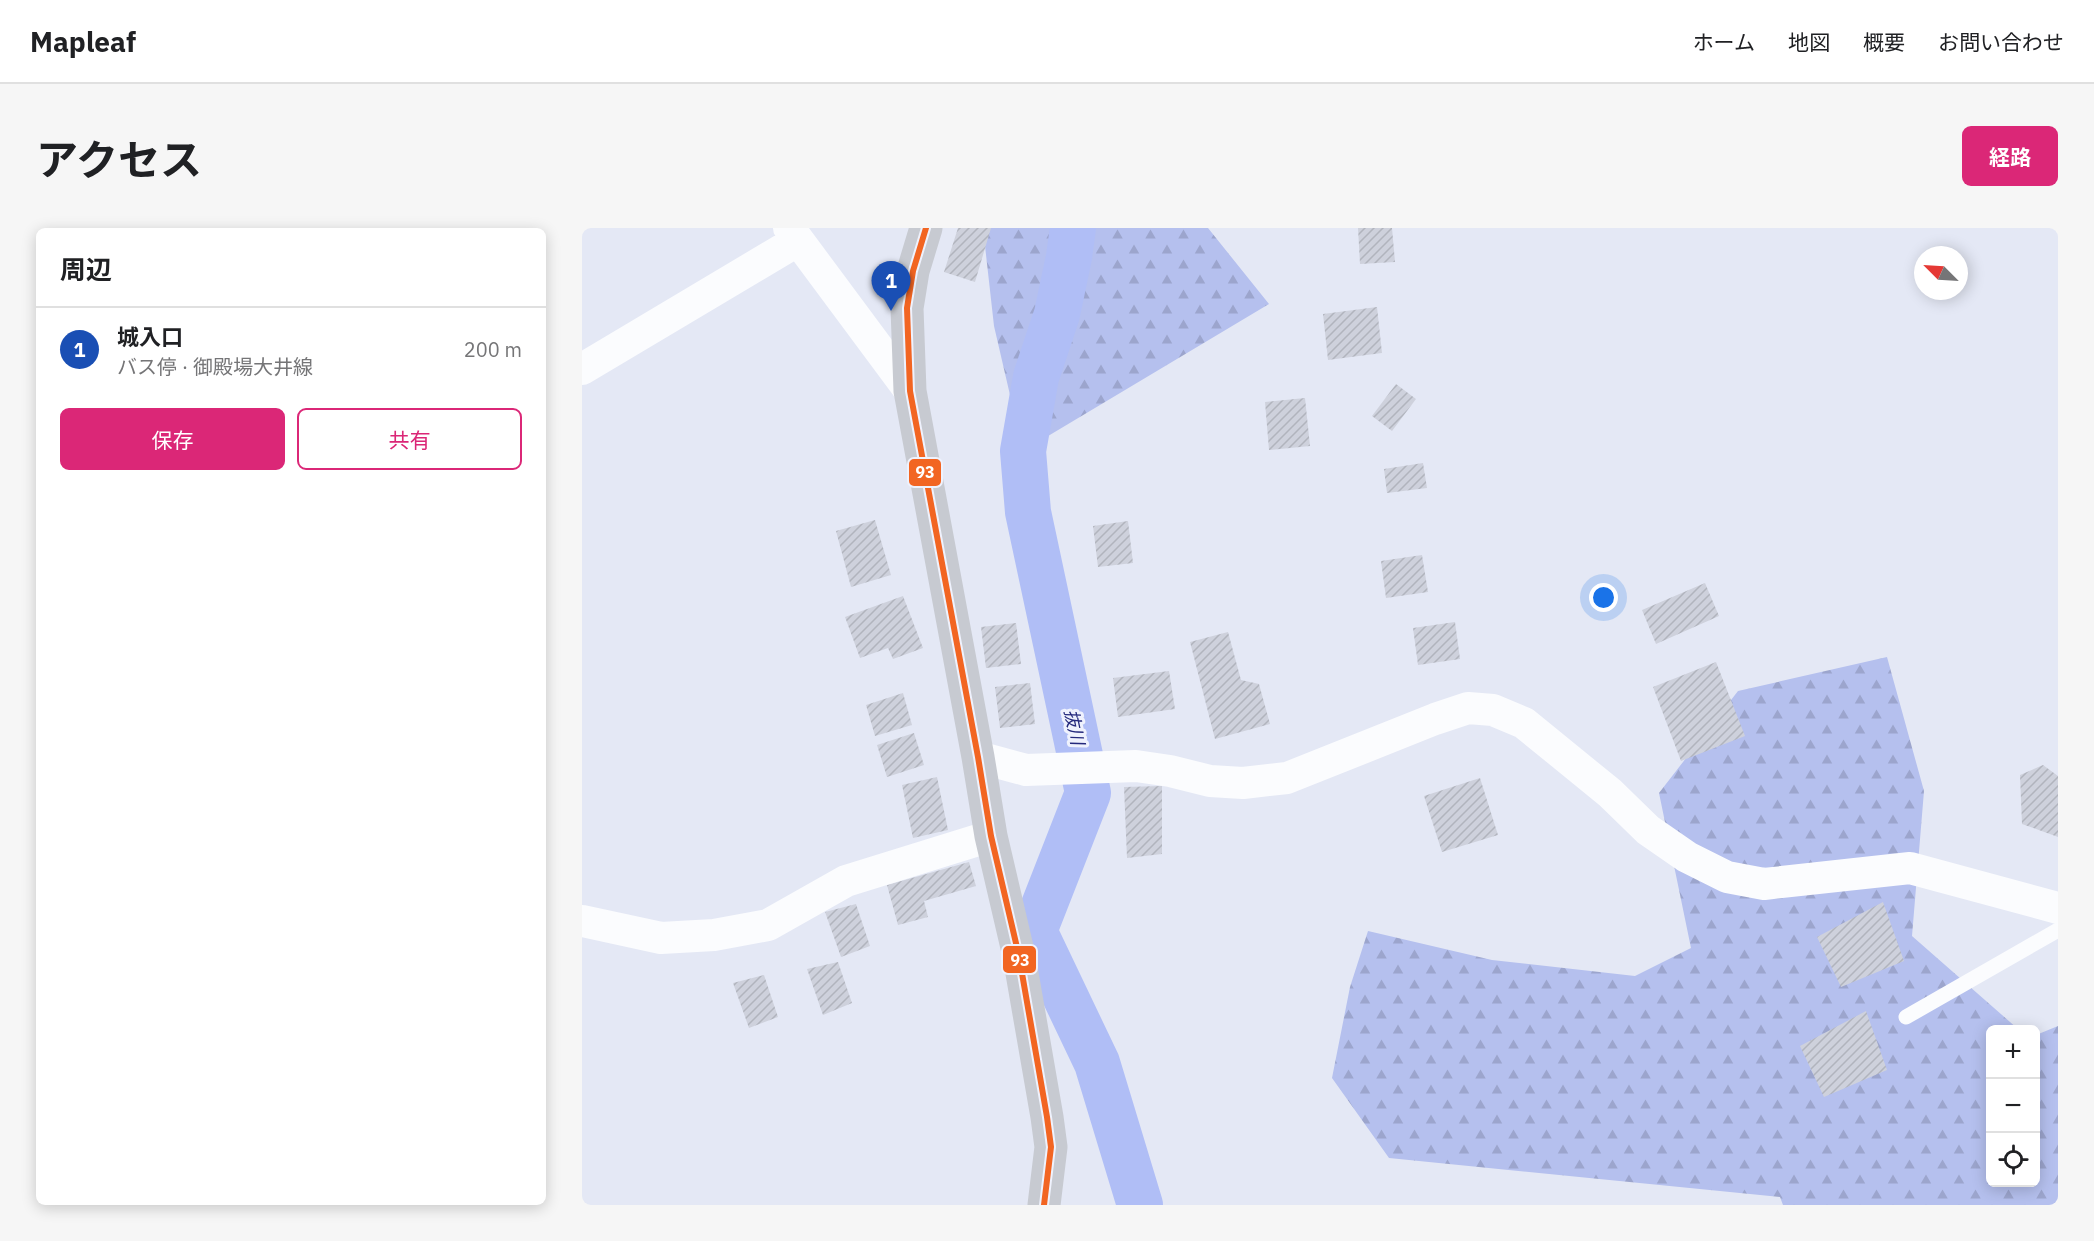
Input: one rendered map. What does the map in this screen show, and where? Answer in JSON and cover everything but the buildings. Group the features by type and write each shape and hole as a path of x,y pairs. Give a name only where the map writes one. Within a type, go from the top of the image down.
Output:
{"main road":[{"path":"926,228 913,271 907,308 910,391 991,836 1019,956 1047,1117 1051,1147 1044,1205"}],"street":[{"path":"582,369 793,235 910,391"},
{"path":"978,757 1026,770 1137,766 1210,781 1243,783 1287,778 1467,708 1493,710 1524,723 1610,793 1648,830 1687,857 1727,876 1764,884 1910,868 2058,908"},
{"path":"582,921 660,938 714,935 768,925 846,880 991,836"}],"lane":[{"path":"1906,1017 2058,930"}],"green space":[{"path":"983,228 1208,228 1269,304 1023,451 994,326"},
{"path":"1887,657 1924,791 1912,936 2013,1025 1986,1025 1986,1187 2040,1187 2040,1033 2058,1026 2058,1205 1783,1205 1780,1197 1389,1158 1332,1078 1350,987 1368,931 1492,960 1635,976 1691,948 1659,793 1738,691"}],"waterway":[{"name":"抜川","path":"1073,228 1057,314 1036,377 1023,451 1028,512 1088,793 1034,931 1097,1063 1140,1205"}],"transit line":[{"name":"93","path":"926,228 913,271 907,308 910,391 991,836 1019,956 1047,1117 1051,1147 1044,1205"}],"place":[{"name":"城入口","path":"891,311"}]}
